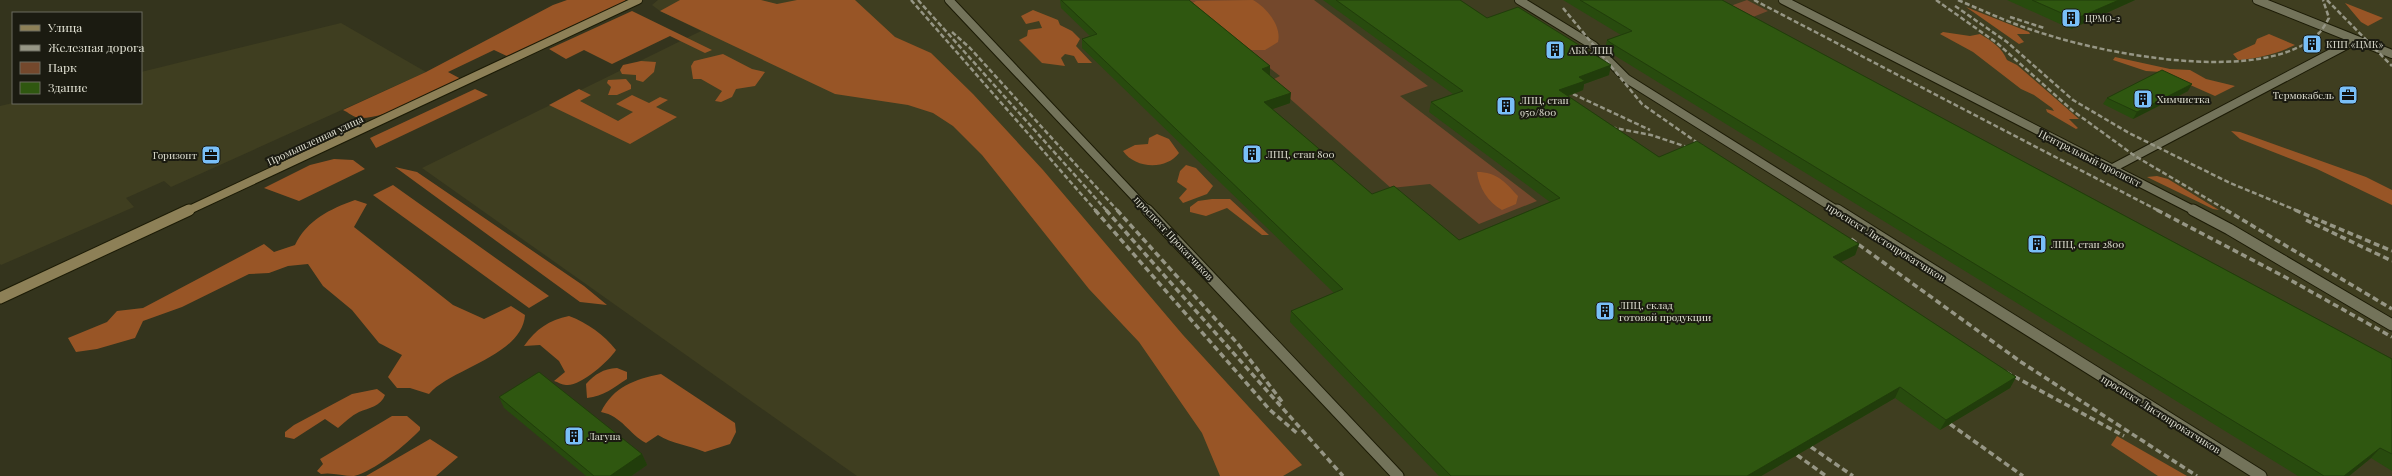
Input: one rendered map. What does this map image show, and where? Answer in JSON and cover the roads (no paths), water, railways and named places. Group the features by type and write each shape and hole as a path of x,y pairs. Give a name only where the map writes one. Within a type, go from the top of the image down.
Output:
{"street":[{"name":"Промышленная улица","path":"0,298 354,135 638,0"},
{"name":"проспект Прокатчиков","path":"949,0 1398,476"},
{"name":"проспект Листопрокатчиков","path":"1519,0 1594,46 1626,79 2261,476"},
{"name":"Центральный проспект","path":"1783,0 2229,229 2392,325"},
{"path":"2257,0 2392,54"},
{"path":"2111,169 2356,40"}],"railway":[{"path":"911,0 1096,211"},
{"path":"918,0 1107,211"},
{"path":"1754,0 2159,211"},
{"path":"1936,0 1997,43 2073,111 2135,156 2228,211"},
{"path":"1958,0 2025,28 2076,43 2148,57 2188,61 2227,62 2264,58 2295,49 2319,33 2329,18 2323,0"},
{"path":"2327,0 2392,66"},
{"path":"1955,6 2007,42 2073,100 2129,133 2230,183 2298,211"},
{"path":"1563,8 1642,104 1705,148"},
{"path":"2010,17 2044,28"},
{"path":"952,32 970,48 1118,211"},
{"path":"1573,94 1650,130"},
{"path":"1604,126 1651,135 1696,150"},
{"path":"1095,210 1270,410 1298,434"},
{"path":"1106,210 1343,476"},
{"path":"1117,210 1238,344 1283,403"},
{"path":"2157,210 2285,277 2392,337"},
{"path":"2226,210 2392,309"},
{"path":"2295,210 2392,251"},
{"path":"2306,220 2392,261"},
{"path":"1851,239 2021,362 2197,476"},
{"path":"2006,372 2124,436"},
{"path":"1950,424 2023,476"},
{"path":"1811,447 1853,476"},
{"path":"1797,455 1826,476"}],"place":[{"name":"ЦРМО-2","path":"2071,18"},
{"name":"КПП «ЦМК»","path":"2312,44"},
{"name":"АБК ЛПЦ","path":"1555,50"},
{"name":"Термокабель","path":"2348,95"},
{"name":"Химчистка","path":"2143,99"},
{"name":"ЛПЦ, стан 950/800","path":"1506,106"},
{"name":"ЛПЦ, стан 800","path":"1252,154"},
{"name":"Горизонт","path":"211,155"},
{"name":"ЛПЦ, стан 2800","path":"2037,244"},
{"name":"ЛПЦ, склад готовой продукции","path":"1605,311"},
{"name":"Лагуна","path":"574,436"}]}
